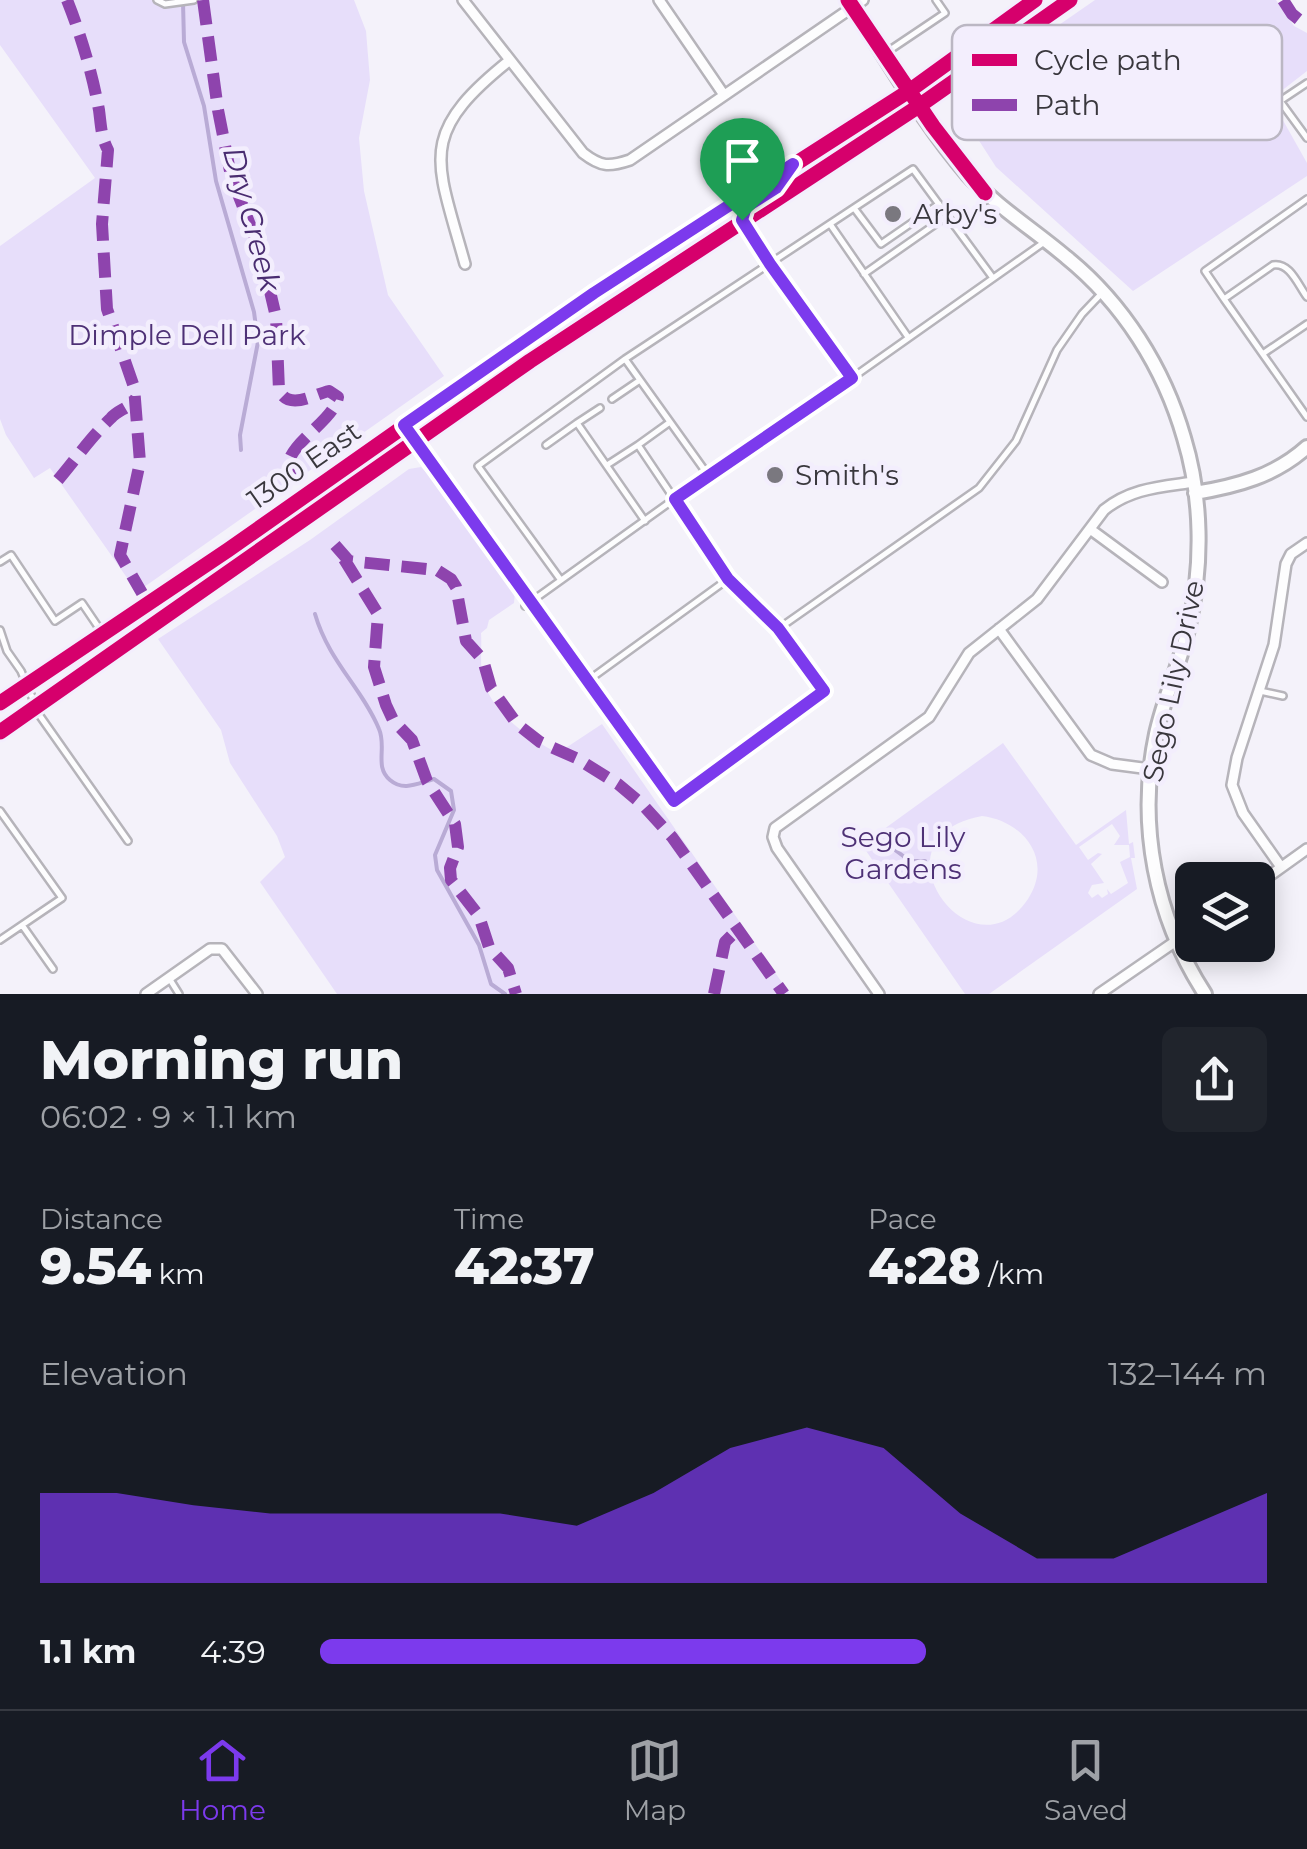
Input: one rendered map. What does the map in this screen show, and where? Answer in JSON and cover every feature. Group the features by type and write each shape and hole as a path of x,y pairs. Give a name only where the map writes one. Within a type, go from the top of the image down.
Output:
{"main road":[{"name":"1300 East","path":"1001,25 1036,0"},
{"name":"1300 East","path":"1034,25 1070,0"},
{"name":"1300 East","path":"0,702 594,293 952,60"},
{"name":"1300 East","path":"0,732 416,440 952,83"},
{"path":"742,220 746,207 776,188 793,164"}],"street":[{"path":"463,0 584,153 598,165 611,166 630,160 855,2"},
{"path":"659,0 724,95"},
{"name":"Sego Lily Drive","path":"855,2 884,54 964,170 985,193 1103,292 1123,316 1160,375 1186,441 1198,538 1194,598 1150,769 1151,848 1159,893 1175,941"},
{"path":"465,264 442,177 442,138 460,104 510,60"},
{"path":"879,994 777,848 775,828 929,718 969,654 1037,599 1104,510 1131,492 1234,486 1261,476 1307,447"},
{"path":"1090,528 1162,582"},
{"path":"1281,867 1242,813 1232,785 1274,645 1286,564 1291,554 1307,543"},
{"path":"1000,629 1091,755 1112,764 1150,769"},
{"path":"1275,871 1307,849"},
{"path":"1100,994 1175,941"},
{"path":"146,994 210,949 222,949 257,994"},
{"name":"Sego Lily Drive","path":"1187,962 1205,994"}],"lane":[{"path":"156,0 194,0"},
{"path":"884,54 945,13 936,0"},
{"path":"1282,100 1307,82"},
{"path":"1282,104 1307,138"},
{"path":"560,581 478,466 625,359 913,169 992,278"},
{"path":"1307,199 1205,271 1307,417"},
{"path":"854,208 881,244 939,204"},
{"path":"864,274 948,216"},
{"path":"742,220 852,378"},
{"path":"830,224 909,338"},
{"path":"528,605 1045,241"},
{"path":"1224,298 1280,264 1307,297"},
{"path":"778,628 979,488 1016,441 1056,350 1103,292"},
{"path":"1263,354 1307,324"},
{"path":"625,359 708,476"},
{"path":"612,399 640,380"},
{"path":"546,444 600,408"},
{"path":"606,466 670,422"},
{"path":"577,423 645,521"},
{"path":"404,425 528,605 674,801 824,691 778,628 728,579 638,445"},
{"path":"0,562 11,555 55,621 82,603 103,634"},
{"path":"586,682 728,579"},
{"path":"0,630 6,651 35,706 128,840"},
{"path":"1260,691 1283,696"},
{"path":"0,811 62,898 0,940"},
{"path":"22,925 52,969"},
{"path":"168,978 179,994"}],"green space":[{"name":"Dimple Dell Park","path":"0,0 354,0 366,31 370,80 359,138 364,191 388,295 444,376 137,592 50,468 34,478 0,419 0,246 95,178 0,45"},
{"path":"1095,0 1276,0 1294,26 1307,33 1307,71 1282,90 1282,25 1059,25"},
{"path":"1282,119 1307,163 1307,176 1133,291 996,167 979,140 1282,140"},
{"path":"421,467 444,491 515,592 514,603 489,620 481,633 482,674 492,700 522,731 558,753 602,724 790,994 337,994 260,882 285,857 277,836 230,763 221,730 158,639 310,540 409,469"},
{"name":"Sego Lily Gardens","path":"1003,743 1076,845 1126,810 1137,889 989,994 965,994 862,845","holes":["982,816 997,819 1021,834 1036,856 1038,870 1028,899 1005,920 981,924 958,915 941,897 931,874 932,850 948,829","1112,824 1120,836 1114,845 1129,845 1130,857 1120,862 1128,883 1111,894 1107,889 1108,894 1102,898 1098,894 1092,898 1088,893 1092,885 1104,883 1091,864 1102,854 1088,860 1079,847"]}],"waterway":[{"name":"Dry Creek","path":"183,2 184,42 204,106 216,181 254,312 258,342 240,435 241,450"},
{"name":"Dry Creek","path":"315,614 329,646 379,729 385,775 395,784 406,786 434,779 451,791 454,810 435,855 437,870 479,945 491,984 505,994"},
{"path":"871,844 891,847 910,861 925,861"}],"marked path":[{"path":"67,0 89,68 108,150 102,224 107,309 134,387 140,462 120,555 142,593"},
{"path":"203,0 231,176 261,253 276,317 279,390 295,401 329,391 338,397 334,407 291,456 291,477"},
{"path":"1283,0 1307,26"},
{"path":"58,480 104,425 136,398"},
{"path":"335,545 349,561 437,570 451,579 466,641 483,660 491,688 517,724 540,742 618,784 642,804 672,837 784,994"},
{"path":"344,559 378,614 374,667 386,705 393,720 412,740 427,781 455,824 458,847 450,868 451,880 479,916 489,947 508,968 516,994"},
{"path":"714,994 725,942 737,930"}],"cycle path":[{"path":"848,0 933,126 985,193"},
{"path":"1000,25 1035,0"},
{"path":"1034,25 1070,0"},
{"path":"0,703 228,550 594,293 952,60"},
{"path":"0,732 530,361 952,83"}],"place":[{"name":"Arby's","path":"893,214"},
{"name":"Smith's","path":"775,475"}],"route":[{"path":"793,164 776,188 746,207 742,220 852,378 675,499 728,579 778,628 824,691 674,801 404,425 594,293 793,164"}]}
